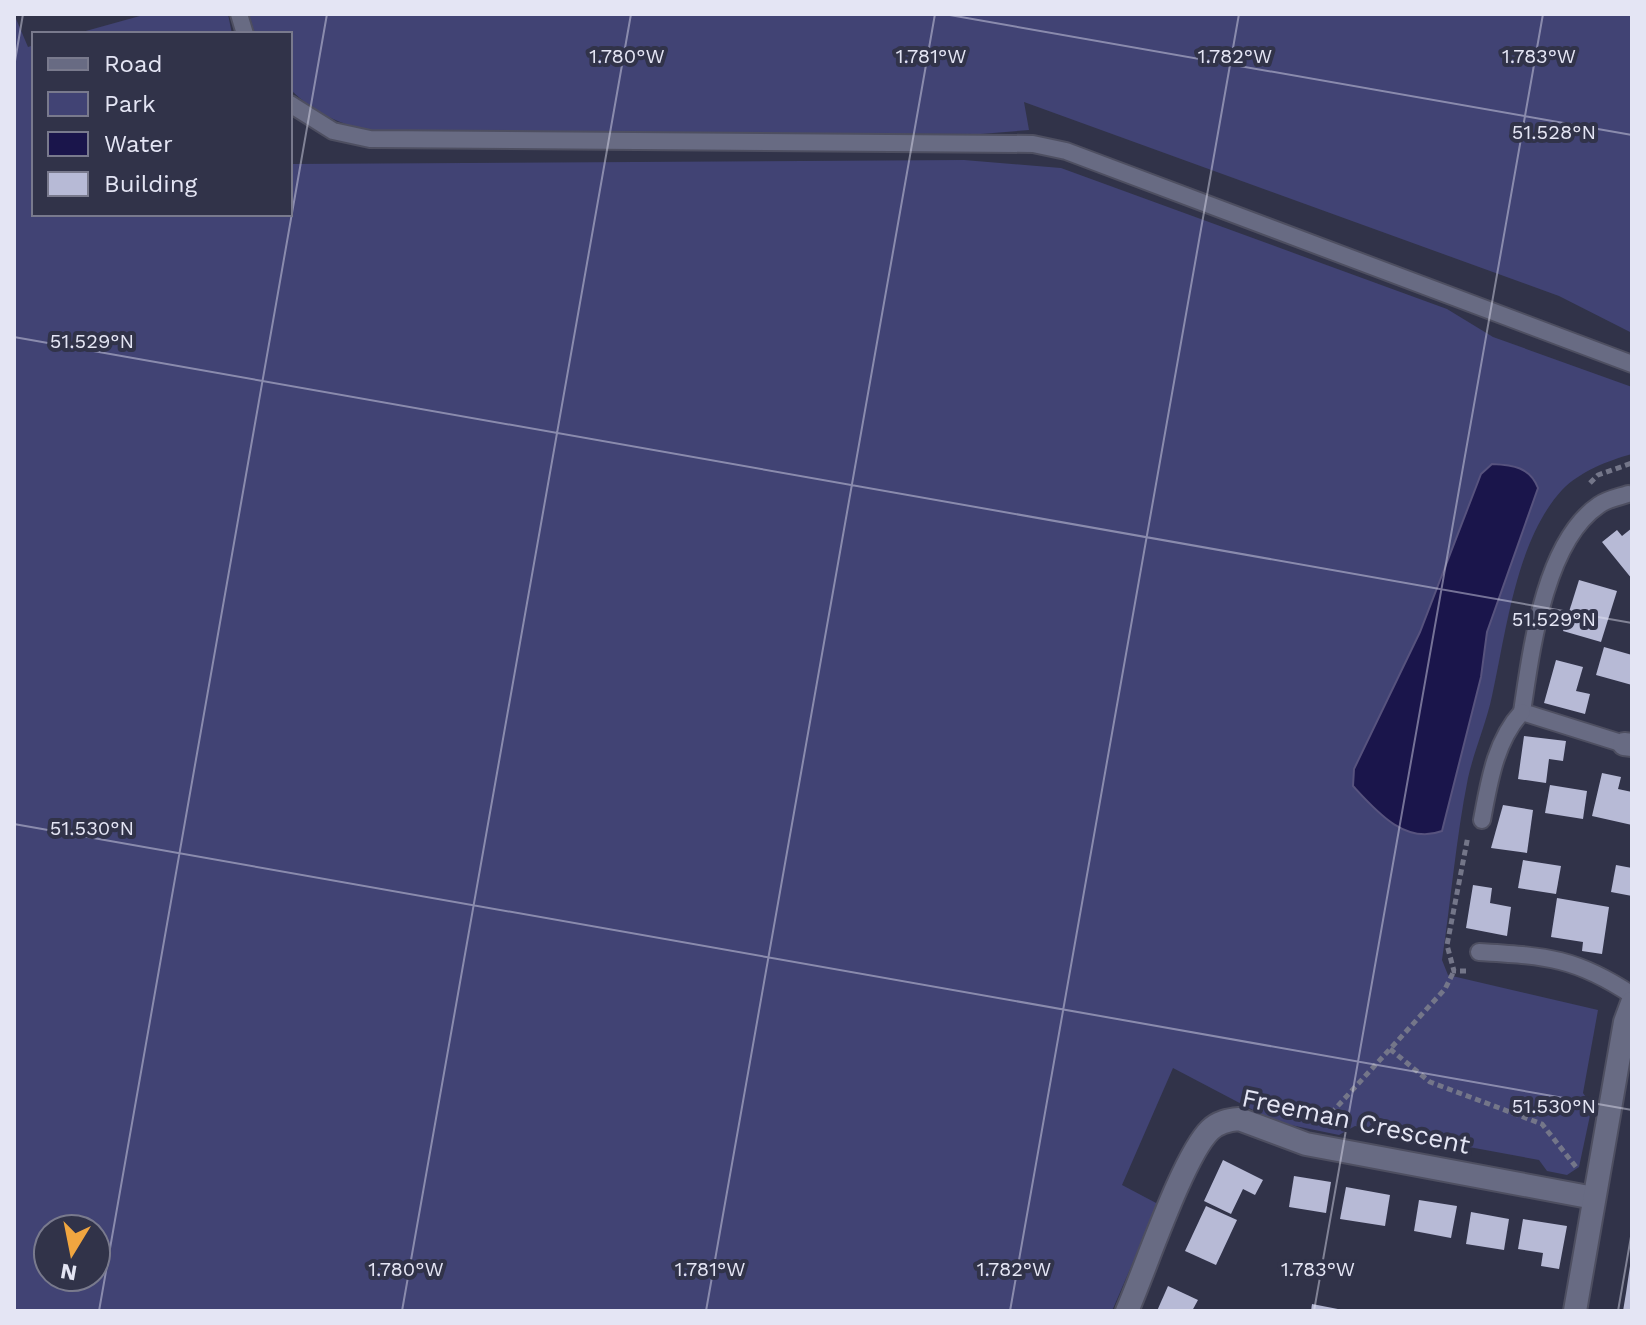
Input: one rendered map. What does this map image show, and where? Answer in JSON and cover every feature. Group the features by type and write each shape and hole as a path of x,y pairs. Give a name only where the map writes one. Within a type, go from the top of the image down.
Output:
{"street":[{"path":"1575,1311 1625,1022 1632,1003"},
{"name":"Freeman Crescent","path":"1127,1311 1195,1151 1214,1127 1239,1119 1276,1135 1324,1148 1594,1198"}],"lane":[{"path":"292,105 333,131 370,139 1033,144 1055,148 1632,364"},
{"path":"1482,820 1491,774 1509,726 1522,712 1532,645 1544,599 1575,528 1600,504 1628,494"},
{"path":"1522,712 1628,744"},
{"path":"1479,952 1551,956 1597,972 1632,995"}],"path":[{"path":"1324,1148 1335,1109 1445,989 1454,971"},
{"path":"1390,1049 1430,1082 1542,1124 1557,1138 1594,1198"}],"green space":[{"path":"14,14 28,47 32,46 32,216 292,216 292,164 964,160 1061,168 1447,309 1493,337 1632,387 1632,454 1595,468 1562,490 1546,511 1523,561 1489,706 1468,778 1442,960 1448,975 1598,1010 1583,1093 1592,1106 1579,1167 1567,1175 1547,1171 1539,1160 1355,1126 1339,1135 1276,1122 1173,1068 1122,1185 1158,1204 1112,1311 14,1311"},
{"path":"147,14 228,14 232,32 82,32"},
{"path":"249,14 1632,14 1632,333 1559,296 1024,102 1029,130 981,134 374,132 329,117 292,91 292,32 254,32"}],"water":[{"path":"1492,464 1520,468 1535,481 1538,488 1487,632 1481,677 1442,831 1416,833 1392,823 1362,796 1353,786 1354,769 1420,632 1481,474"}],"building":[{"path":"1632,528 1632,579 1602,542 1617,530 1622,536"},
{"path":"1579,580 1617,591 1601,642 1563,631"},
{"path":"1604,647 1632,655 1632,685 1596,675"},
{"path":"1556,660 1583,667 1576,691 1590,694 1585,714 1544,703"},
{"path":"1524,736 1566,741 1563,761 1549,759 1546,783 1518,779"},
{"path":"1602,773 1621,777 1618,789 1632,792 1632,825 1592,816"},
{"path":"1550,785 1587,791 1583,819 1545,813"},
{"path":"1503,805 1533,810 1527,853 1491,848"},
{"path":"1523,860 1561,866 1556,894 1518,888"},
{"path":"1616,865 1632,868 1632,896 1611,892"},
{"path":"1473,885 1492,888 1490,903 1511,907 1507,936 1466,928"},
{"path":"1557,898 1609,907 1602,954 1582,951 1583,942 1551,937"},
{"path":"1223,1160 1263,1180 1255,1195 1243,1189 1231,1214 1204,1201"},
{"path":"1294,1176 1331,1182 1326,1213 1289,1207"},
{"path":"1346,1187 1390,1195 1385,1226 1340,1219"},
{"path":"1419,1200 1457,1206 1451,1238 1414,1231"},
{"path":"1206,1206 1237,1220 1216,1265 1185,1251"},
{"path":"1471,1212 1509,1219 1504,1250 1466,1244"},
{"path":"1523,1219 1567,1226 1559,1269 1541,1266 1543,1253 1518,1249"},
{"path":"1630,1266 1632,1311 1623,1311 1626,1293"},
{"path":"1168,1286 1198,1300 1192,1311 1157,1311"},
{"path":"1312,1304 1343,1310 1311,1311"}]}
